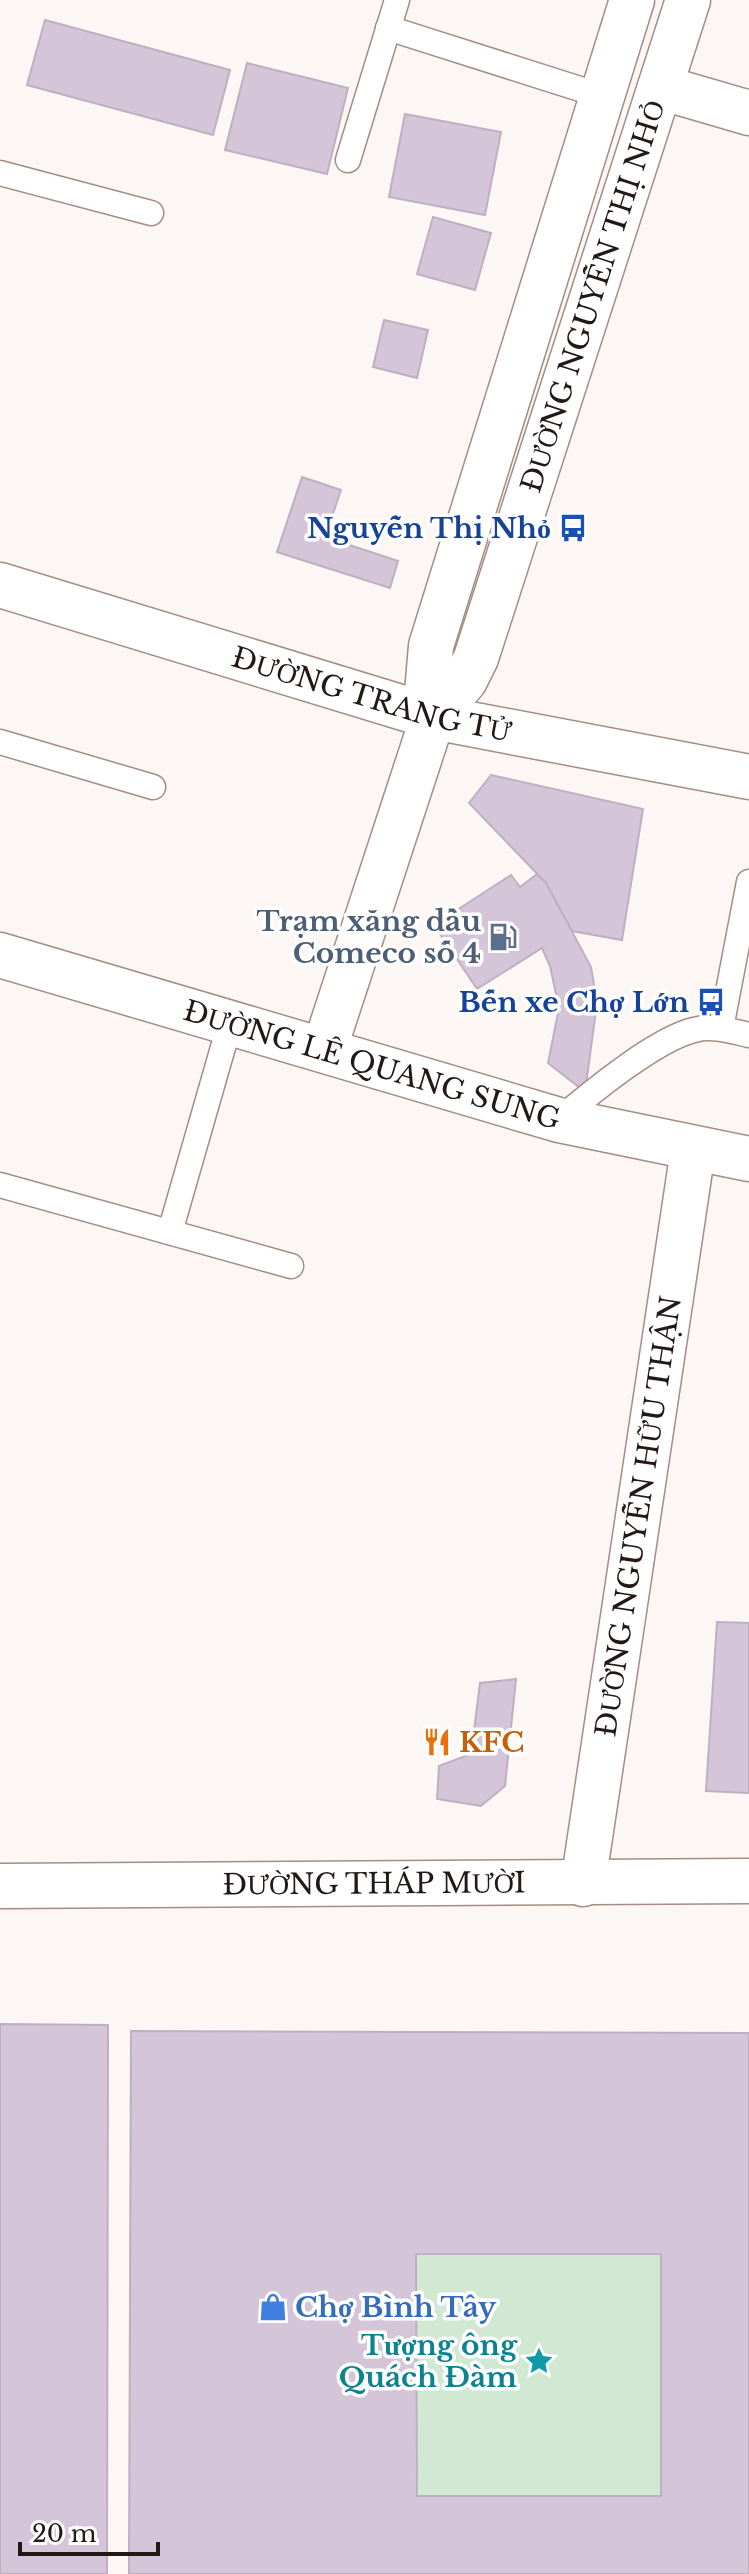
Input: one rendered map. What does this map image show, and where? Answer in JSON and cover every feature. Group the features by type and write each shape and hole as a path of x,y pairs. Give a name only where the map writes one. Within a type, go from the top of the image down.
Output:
{"main road":[{"name":"ĐƯỜNG NGUYỄN THỊ NHỎ","path":"433,717 427,693 431,646 632,0"},
{"name":"ĐƯỜNG NGUYỄN THỊ NHỎ","path":"324,1050 433,717 451,699 476,658 688,0"},
{"path":"606,84 660,87 749,113"},
{"name":"ĐƯỜNG TRANG TỬ","path":"0,585 433,717 749,777"},
{"name":"ĐƯỜNG LÊ QUANG SUNG","path":"10,965 230,1023 559,1120 693,1150 749,1159"},
{"name":"ĐƯỜNG NGUYỄN HỮU THẬN","path":"583,1884 693,1150"},
{"name":"ĐƯỜNG THÁP MƯỜI","path":"0,1886 749,1881"}],"lane":[{"path":"348,160 397,0"},
{"path":"388,28 606,84"},
{"path":"0,173 151,213"},
{"path":"0,742 153,787"},
{"path":"721,1028 749,882"},
{"path":"170,1232 230,1023"},
{"path":"559,1120 662,1045 693,1030 721,1028 749,1035"},
{"path":"0,1185 291,1266"}],"green space":[{"path":"416,2254 661,2254 661,2496 417,2496"}],"building":[{"path":"45,20 230,70 213,135 27,85"},
{"path":"247,63 348,88 327,174 225,150"},
{"path":"405,114 501,132 485,215 389,197"},
{"path":"433,217 491,233 475,290 417,274"},
{"path":"384,320 428,330 417,378 373,367"},
{"path":"302,477 341,490 325,537 398,561 390,588 277,552"},
{"path":"491,775 643,809 622,940 572,931 546,883 469,803"},
{"path":"537,874 546,883 591,967 597,1003 585,1092 548,1063 559,1008 550,966 542,948 477,989 434,925 511,875 520,887"},
{"path":"717,1622 749,1623 749,1793 706,1791"},
{"path":"516,1679 505,1786 481,1806 437,1799 439,1766 471,1754 480,1683"},
{"path":"0,2024 108,2025 107,2574 0,2574"},
{"name":"Chợ Bình Tây","path":"131,2031 749,2033 749,2574 129,2574","holes":["416,2254 661,2254 661,2496 417,2496"]}],"place":[{"name":"Nguyễn Thị Nhỏ","path":"573,528"},
{"name":"Trạm xăng dầu Comeco số 4","path":"503,937"},
{"name":"Bến xe Chợ Lớn","path":"711,1002"},
{"name":"KFC","path":"437,1742"},
{"name":"Chợ Bình Tây","path":"273,2307"},
{"name":"Tượng ông Quách Đàm","path":"539,2361"}]}
